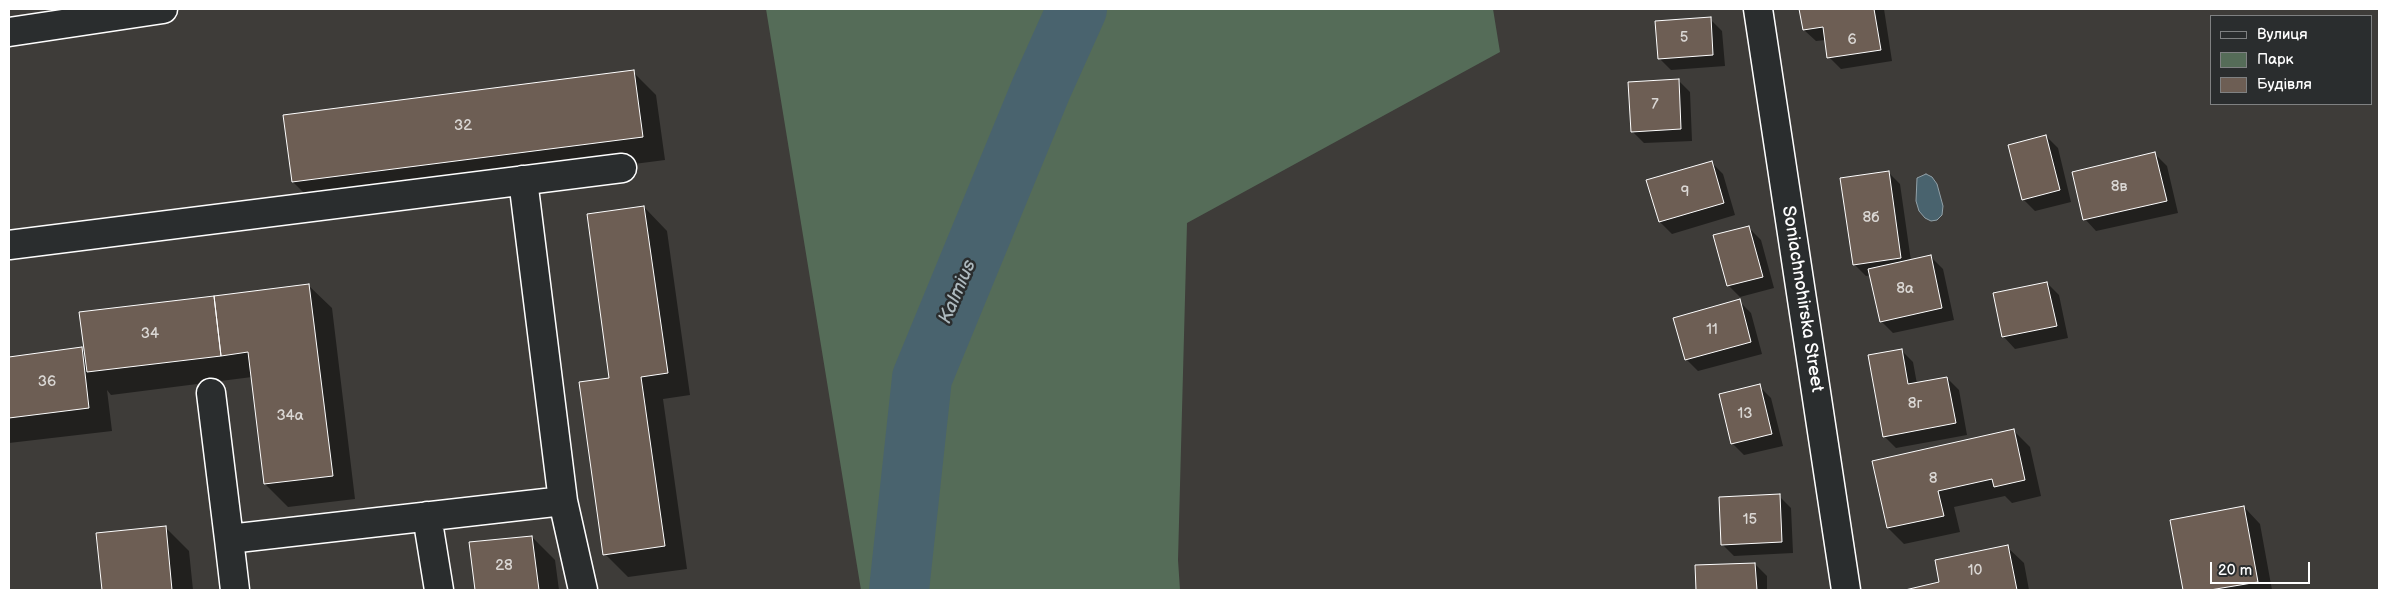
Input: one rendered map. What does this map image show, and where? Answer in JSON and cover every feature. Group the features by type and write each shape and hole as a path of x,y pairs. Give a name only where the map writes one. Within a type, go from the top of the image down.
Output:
{"street":[{"path":"9,32 163,9"},
{"name":"Soniachnohirska Street","path":"1758,9 1846,590"},
{"path":"9,245 622,168"},
{"path":"523,180 563,500 583,590"},
{"path":"211,393 235,590"},
{"path":"229,539 563,500"},
{"path":"427,516 439,590"}],"green space":[{"path":"766,9 1493,9 1500,52 1187,223 1178,560 1180,590 861,590"}],"water":[{"path":"1926,174 1932,177 1937,184 1943,206 1942,215 1937,220 1931,221 1925,218 1919,211 1916,201 1917,178"}],"building":[{"path":"1799,9 1874,9 1881,50 1827,58 1823,27 1803,30"},
{"path":"1711,17 1713,55 1658,59 1655,21"},
{"path":"634,70 643,137 292,182 283,115"},
{"path":"1679,79 1681,129 1631,132 1628,82"},
{"path":"2046,135 2060,190 2022,200 2008,145"},
{"path":"2155,152 2167,201 2083,220 2072,172"},
{"path":"1712,161 1724,203 1659,222 1646,180"},
{"path":"1889,171 1901,258 1853,265 1840,178"},
{"path":"644,206 668,373 641,377 665,546 603,555 579,382 609,378 587,214"},
{"path":"1749,226 1763,277 1727,286 1713,235"},
{"path":"1931,255 1942,308 1880,322 1868,269"},
{"path":"2047,282 2057,326 2002,337 1993,293"},
{"path":"309,284 333,476 264,484 248,352 221,356 214,296"},
{"path":"214,296 221,356 87,372 79,312"},
{"path":"1740,299 1751,342 1685,360 1673,318"},
{"path":"82,347 89,408 9,418 9,357"},
{"path":"1902,349 1908,384 1947,377 1956,423 1883,437 1868,355"},
{"path":"1760,384 1772,434 1731,444 1719,394"},
{"path":"2014,429 2025,480 1994,487 1992,479 1938,491 1944,516 1887,528 1872,461"},
{"path":"1780,494 1782,542 1721,545 1719,497"},
{"path":"2244,506 2258,582 2210,590 2183,590 2170,520"},
{"path":"166,526 172,590 102,590 96,533"},
{"path":"532,536 539,590 475,590 469,542"},
{"path":"2008,545 2017,590 1905,590 1939,582 1935,560"},
{"path":"1755,563 1757,590 1696,590 1695,565"}],"waterway":[{"name":"Kalmius","path":"899,590 922,378 1041,89 1077,9"}]}
